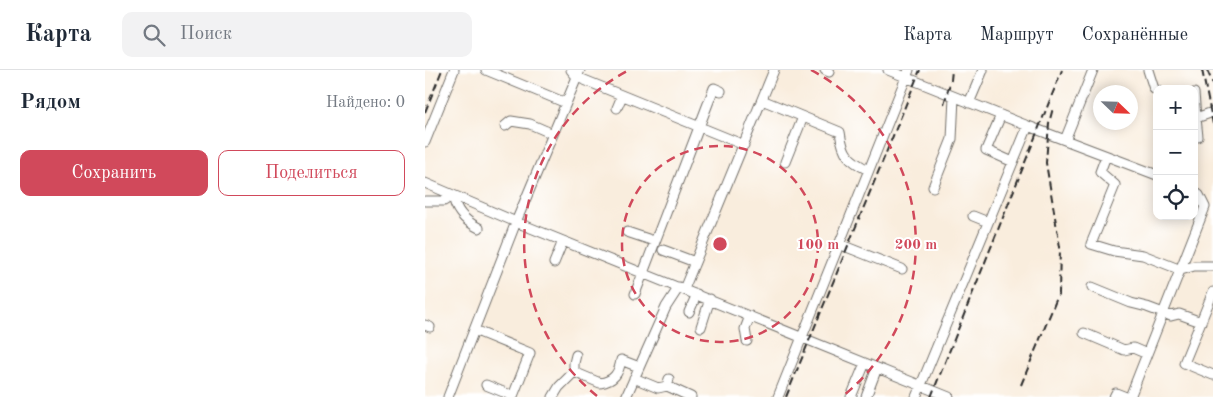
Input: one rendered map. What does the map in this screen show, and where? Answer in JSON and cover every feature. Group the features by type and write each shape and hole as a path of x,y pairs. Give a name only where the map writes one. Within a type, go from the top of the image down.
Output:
{"lane":[{"path":"425,142 454,70"},
{"path":"486,70 566,102"},
{"path":"626,397 666,307 681,288 695,262 774,70"},
{"path":"888,70 907,74 954,97 1153,174"},
{"path":"969,103 983,70"},
{"path":"1065,140 1093,70"},
{"path":"1148,70 1153,86"},
{"path":"448,397 516,222 566,102 576,72 622,96 744,145"},
{"path":"778,397 907,74"},
{"path":"635,294 714,88 721,91"},
{"path":"617,108 622,96"},
{"path":"933,187 951,139 954,97"},
{"path":"762,100 840,132 841,140 851,162 868,170"},
{"path":"1198,117 1213,112"},
{"path":"1001,115 986,150 1013,162"},
{"path":"785,162 803,117"},
{"path":"505,126 511,121 529,124 553,134"},
{"path":"916,397 1029,126"},
{"path":"1106,156 1100,172 1115,185 1091,244 1114,251 1143,255 1181,270 1194,266 1213,266"},
{"path":"425,183 516,222 949,397"},
{"path":"1130,397 1205,207 1198,194"},
{"path":"425,201 444,201 453,195"},
{"path":"453,195 455,204 468,222 479,228"},
{"path":"973,216 988,222"},
{"path":"627,232 654,241"},
{"path":"554,262 563,241"},
{"path":"839,244 902,269"},
{"path":"663,250 695,262"},
{"path":"1092,287 1131,303 1171,316 1179,314 1201,322"},
{"path":"1213,292 1184,363 1213,375"},
{"path":"689,312 697,294"},
{"path":"701,327 709,299"},
{"path":"747,341 745,329 750,316"},
{"path":"473,330 530,353 512,397 486,385"},
{"path":"1084,333 1124,350 1133,348 1147,354"},
{"path":"574,372 573,364 576,355"},
{"path":"574,372 600,383 614,378 621,360 639,367"},
{"path":"851,397 865,363"},
{"path":"866,397 877,368"},
{"path":"553,397 559,387 574,372"},
{"path":"634,378 658,388 668,382 691,397"},
{"path":"1114,397 1115,393 1126,397"}],"railway":[{"path":"425,112 442,70"},
{"path":"786,397 920,70"},
{"path":"944,104 952,70"},
{"path":"931,397 1062,70"},
{"path":"1202,70 1213,124"},
{"path":"1207,70 1213,84"},
{"path":"1021,385 1059,293 1060,247 1046,163 1049,123 1053,108"}]}
